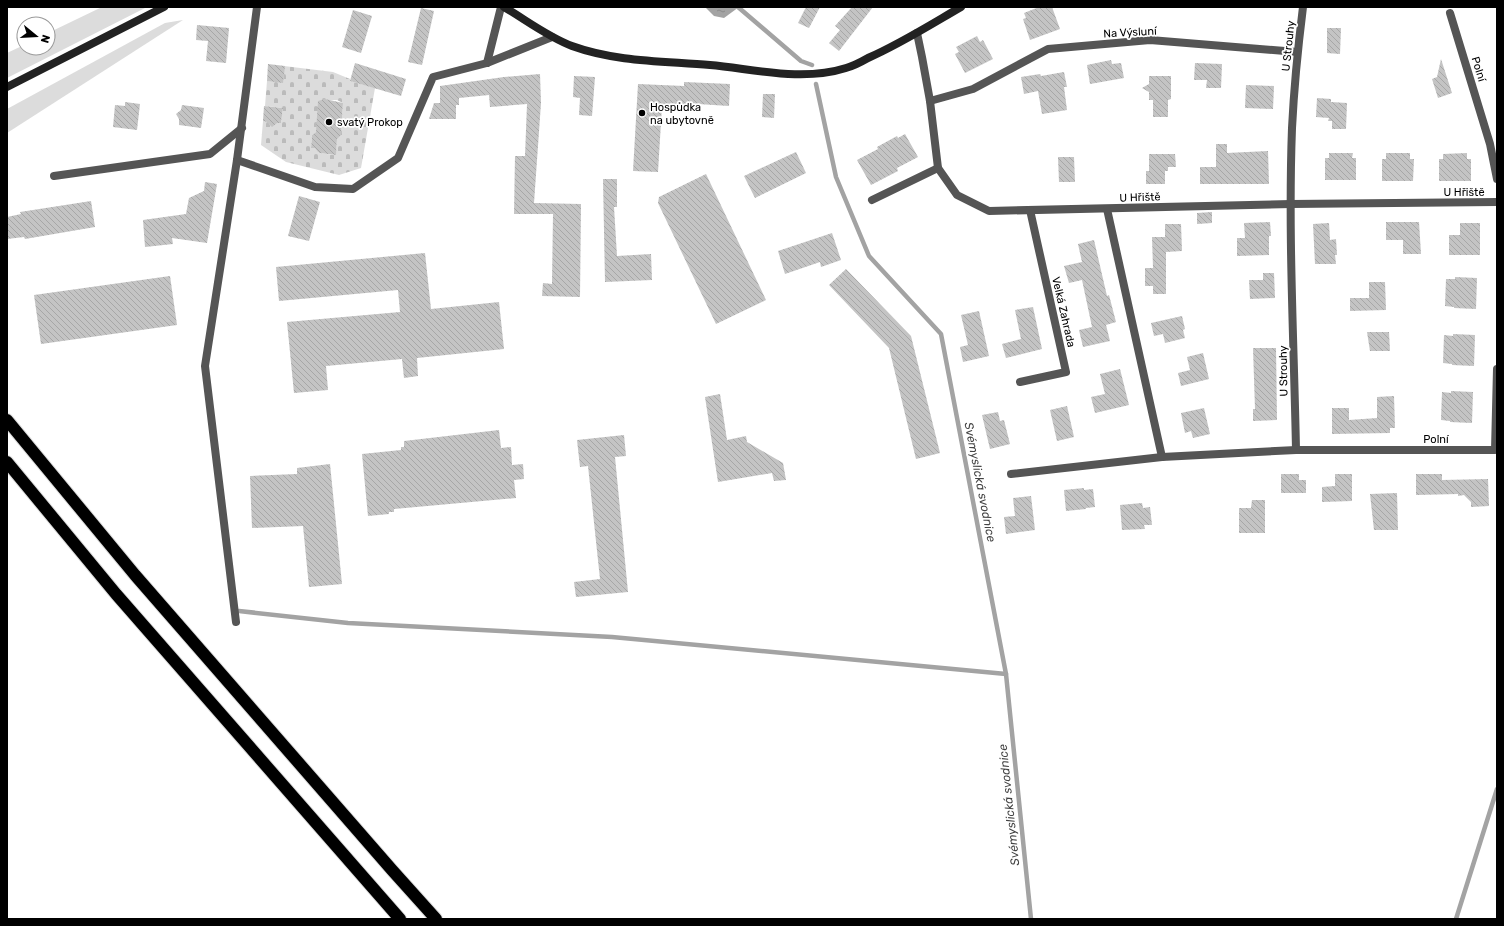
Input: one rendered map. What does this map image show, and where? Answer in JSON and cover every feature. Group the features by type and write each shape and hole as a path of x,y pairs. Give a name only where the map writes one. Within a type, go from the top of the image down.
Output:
{"highway":[{"path":"7,420 136,575 436,919"},
{"path":"7,462 116,594 400,919"}],"street":[{"path":"7,87 164,7"},
{"path":"236,622 205,366 242,128 256,7"},
{"path":"487,63 502,7 552,37 573,46 608,56 710,65 782,74 814,74 846,68 888,49 961,7"},
{"name":"U Strouhy","path":"1296,450 1290,204 1292,127 1297,52 1303,7"},
{"name":"Polní","path":"1450,13 1490,144 1497,179"},
{"name":"U Hřiště","path":"917,33 930,101 938,168 957,194 989,210 1107,209 1290,204 1497,202"},
{"path":"237,160 315,186 353,189 398,158 433,77 487,63 552,37"},
{"name":"Na Výsluní","path":"930,101 973,89 1048,49 1150,40 1297,52"},
{"path":"54,176 210,154 242,128"},
{"path":"872,200 938,168"},
{"path":"1107,209 1162,457"},
{"name":"Velká Zahrada","path":"1020,382 1066,372 1030,210"},
{"name":"Polní","path":"1296,450 1495,450 1497,369"},
{"path":"1011,474 1162,457 1296,450"}],"green space":[{"path":"102,7 147,7 56,53 56,29"},
{"path":"183,20 7,133 7,109 165,23"},
{"path":"16,49 16,56 50,56 7,78 7,53"},
{"path":"284,66 333,72 350,79 350,81 375,88 361,168 339,175 286,162 261,145 263,121 269,122 269,124 273,126 275,122 281,123 283,108 265,106 267,81 283,82","holes":["328,100 337,100 343,103 341,134 337,138 336,153 334,155 319,153 318,148 311,147 312,135 316,132"]}],"water":[{"path":"705,7 739,7 724,18 714,16"}],"building":[{"path":"806,7 820,7 809,28 798,23"},
{"path":"852,7 873,7 839,51 829,43 840,30 835,26"},
{"path":"1039,7 1052,7 1060,29 1030,40 1023,19 1026,18 1024,13"},
{"path":"421,8 434,11 422,65 408,62"},
{"path":"353,10 372,16 361,53 342,47"},
{"path":"197,25 229,28 226,63 206,61 208,41 196,40"},
{"path":"1327,28 1341,28 1340,54 1327,53"},
{"path":"977,36 980,42 983,40 993,59 965,73 955,54 959,52 956,47"},
{"path":"1441,59 1452,93 1438,98 1432,79 1437,77"},
{"path":"1111,60 1112,64 1121,63 1124,78 1090,84 1087,65"},
{"path":"355,63 406,79 401,96 350,81"},
{"path":"1195,63 1222,64 1221,88 1206,88 1207,80 1194,80"},
{"path":"268,64 285,66 283,83 267,81"},
{"path":"1064,72 1067,87 1064,87 1067,110 1042,114 1038,91 1024,94 1021,77 1040,74 1041,76"},
{"path":"540,74 541,103 534,203 581,204 580,297 542,296 543,283 552,284 553,214 514,214 515,156 525,156 527,104 490,107 489,95 459,98 459,105 456,105 456,119 429,119 434,103 440,103 440,86 504,77"},
{"path":"574,76 595,77 592,116 579,115 580,98 573,97"},
{"path":"1149,76 1171,76 1171,99 1168,100 1168,117 1153,117 1153,100 1149,100 1149,92 1142,88 1149,84"},
{"path":"684,82 730,84 729,106 698,104 697,108 662,106 658,172 633,171 638,84 684,86"},
{"path":"1246,85 1274,86 1273,109 1245,108"},
{"path":"763,94 775,94 774,118 762,117"},
{"path":"1317,98 1331,99 1331,102 1347,103 1346,129 1332,129 1332,121 1328,121 1329,118 1316,117"},
{"name":"svatý Prokop","path":"325,99 343,103 341,135 337,139 336,155 319,153 315,148 311,148 312,135 316,132 318,101"},
{"path":"125,102 140,104 137,130 113,127 115,105 125,106"},
{"path":"182,105 204,108 201,128 179,125 179,119 176,114 181,110"},
{"path":"264,106 283,108 281,123 277,123 272,127 267,122 263,121"},
{"path":"905,134 918,157 897,168 898,171 871,185 857,160 878,149 877,147 897,136 898,138"},
{"path":"1216,144 1227,144 1227,153 1268,151 1269,184 1200,184 1200,167 1216,167"},
{"path":"796,152 806,173 755,198 744,176"},
{"path":"1329,153 1353,153 1352,158 1356,158 1356,180 1325,180 1325,158 1329,158"},
{"path":"1386,153 1410,153 1410,159 1414,159 1413,181 1382,181 1382,159 1386,159"},
{"path":"1467,153 1467,159 1471,159 1471,181 1439,181 1439,159 1443,159 1443,154"},
{"path":"1149,154 1175,154 1176,167 1168,167 1168,171 1165,171 1165,184 1146,184 1146,171 1149,171"},
{"path":"1058,157 1074,157 1075,182 1059,182"},
{"path":"706,174 766,300 716,324 658,203 659,197"},
{"path":"603,179 617,179 617,207 614,207 617,256 651,254 652,280 605,282"},
{"path":"205,182 217,184 207,243 172,238 173,244 145,247 143,220 186,214 189,198 204,191"},
{"path":"299,196 320,202 309,241 288,236"},
{"path":"91,201 95,227 25,239 24,237 7,239 7,217 21,214 20,212"},
{"path":"1212,212 1212,223 1197,224 1197,213"},
{"path":"1270,222 1271,236 1269,236 1269,255 1237,256 1237,238 1245,238 1244,223"},
{"path":"1386,222 1419,222 1421,254 1403,254 1403,240 1386,240"},
{"path":"1329,223 1330,240 1336,239 1336,264 1315,264 1313,224"},
{"path":"1460,223 1480,223 1480,255 1449,255 1449,235 1460,235"},
{"path":"1165,224 1181,224 1182,251 1166,252 1166,294 1153,294 1153,286 1145,286 1145,268 1153,268 1152,237 1165,237"},
{"path":"832,233 841,260 821,267 820,262 785,274 778,251"},
{"path":"1094,240 1107,296 1109,295 1116,322 1106,325 1110,341 1083,347 1079,330 1092,327 1082,280 1069,283 1064,266 1082,262 1078,244"},
{"path":"425,253 431,309 499,302 504,349 417,358 418,376 404,378 402,359 326,366 328,390 294,393 287,322 400,312 398,290 279,301 276,267"},
{"path":"846,269 911,336 940,453 916,459 889,348 829,285"},
{"path":"1263,273 1274,273 1275,298 1250,299 1249,280 1263,280"},
{"path":"170,276 177,325 41,344 34,295"},
{"path":"1455,277 1477,278 1476,309 1445,306 1446,279 1455,279"},
{"path":"1369,282 1385,282 1386,310 1350,311 1350,298 1369,298"},
{"path":"1033,307 1042,349 1006,358 1002,344 1021,339 1015,310"},
{"path":"979,311 989,356 963,362 960,347 968,345 961,315"},
{"path":"1182,316 1185,329 1183,330 1185,338 1165,343 1163,334 1154,336 1151,323"},
{"path":"1367,332 1389,332 1390,351 1370,351"},
{"path":"1453,334 1475,335 1474,366 1443,363 1444,335 1453,336"},
{"path":"1253,348 1276,348 1277,420 1253,421 1253,409 1255,409"},
{"path":"1203,353 1209,379 1181,386 1178,373 1190,370 1187,357"},
{"path":"1120,369 1129,405 1095,413 1091,397 1105,394 1100,374"},
{"path":"1451,391 1473,392 1472,423 1441,420 1442,392 1451,393"},
{"path":"720,394 727,440 746,436 747,442 783,463 786,480 774,481 772,473 718,482 705,397"},
{"path":"1394,396 1395,428 1390,428 1390,433 1332,434 1332,408 1349,408 1349,420 1377,418 1377,397"},
{"path":"1067,406 1074,437 1057,441 1050,410"},
{"path":"1204,408 1210,434 1193,438 1191,431 1185,433 1181,413"},
{"path":"998,412 1000,421 1004,420 1010,444 990,449 982,415"},
{"path":"499,430 501,448 511,447 512,465 523,464 524,479 514,480 516,498 394,509 394,512 389,512 389,514 368,516 362,454 401,450 401,447 404,447 404,441"},
{"path":"624,435 626,456 615,457 628,592 576,597 574,582 600,579 588,466 580,467 577,440"},
{"path":"330,464 342,584 309,587 303,526 252,528 250,476 297,474 297,468"},
{"path":"1281,474 1299,474 1299,480 1306,480 1306,493 1281,493"},
{"path":"1335,474 1352,474 1352,501 1322,502 1322,487 1335,486"},
{"path":"1416,474 1442,474 1442,480 1488,479 1489,506 1471,507 1471,502 1464,495 1458,496 1458,494 1416,495"},
{"path":"1084,488 1084,490 1093,489 1095,507 1066,511 1064,490"},
{"path":"1397,493 1398,530 1374,530 1370,494"},
{"path":"1031,496 1035,530 1006,534 1004,517 1015,516 1013,498"},
{"path":"1252,500 1265,500 1265,533 1239,533 1239,508 1251,508"},
{"path":"1142,503 1143,508 1150,507 1152,525 1144,525 1145,529 1122,530 1120,505"}],"waterway":[{"name":"Svémyslická svodnice","path":"738,7 801,61 812,65"},
{"name":"Svémyslická svodnice","path":"816,84 836,177 869,256 941,334 1006,674 1031,919"},
{"path":"239,611 348,623 612,637 1006,674"},
{"name":"Svémyslická svodnice","path":"1456,919 1497,789"}],"place":[{"name":"Hospůdka na ubytovně","path":"642,113"},
{"name":"svatý Prokop","path":"329,122"}]}
